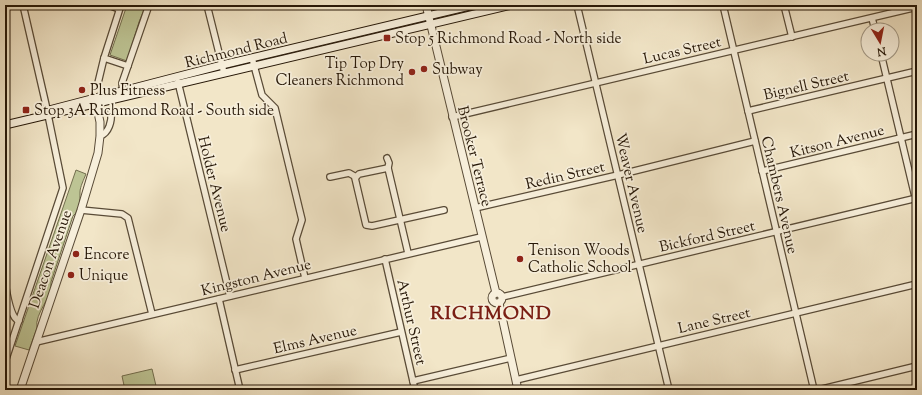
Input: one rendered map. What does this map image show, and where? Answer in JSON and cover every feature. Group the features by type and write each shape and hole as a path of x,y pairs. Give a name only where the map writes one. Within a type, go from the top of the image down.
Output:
{"main road":[{"name":"Brooker Terrace","path":"426,5 481,237 499,298 518,390"},
{"name":"Richmond Road","path":"177,81 252,58 474,5"},
{"name":"Richmond Road","path":"5,125 47,113 177,81 254,67 512,5"},
{"name":"Deacon Avenue","path":"20,390 81,210 98,153 100,122 95,101"},
{"name":"Richmond Road","path":"5,120 47,113"}],"street":[{"path":"5,362 63,188 23,5"},
{"path":"98,83 120,7 108,5"},
{"path":"123,94 122,82 149,5"},
{"path":"207,5 224,73"},
{"name":"Weaver Avenue","path":"577,5 669,390"},
{"name":"Chambers Avenue","path":"722,5 814,390"},
{"path":"784,5 792,37"},
{"name":"Lucas Street","path":"452,117 917,7"},
{"path":"872,18 873,22"},
{"path":"104,58 128,66"},
{"path":"252,58 262,95 275,108 302,220 296,239 305,278"},
{"path":"883,62 917,205"},
{"name":"Bignell Street","path":"748,111 917,71"},
{"name":"Holder Avenue","path":"177,81 230,296"},
{"name":"Deacon Avenue","path":"100,136 106,133 112,118 111,112"},
{"name":"Kitson Avenue","path":"762,171 917,134"},
{"name":"Redin Street","path":"475,208 755,141"},
{"path":"387,158 408,253"},
{"path":"356,177 360,174 388,168"},
{"path":"330,177 349,173 356,177"},
{"path":"356,177 355,181 366,225 372,226 444,210"},
{"name":"Bickford Street","path":"499,298 916,198"},
{"path":"81,210 122,214 128,218 152,314"},
{"name":"Kingston Avenue","path":"36,342 481,237"},
{"name":"Arthur Street","path":"385,259 415,390"},
{"path":"5,284 14,319 19,321"},
{"name":"Lane Street","path":"516,380 917,284"},
{"path":"219,299 240,390"},
{"name":"Elms Avenue","path":"235,370 401,332"},
{"path":"413,381 511,358"},
{"path":"818,390 917,366"}],"green space":[{"path":"127,5 146,5 127,61 110,55"},
{"path":"76,170 86,174 80,192 80,202 73,216 51,282 49,294 38,317 37,328 29,350 15,346"},
{"path":"152,369 157,390 125,390 122,376"}],"place":[{"name":"Stop 5 Richmond Road - North side","path":"387,38"},
{"name":"Subway","path":"424,69"},
{"name":"Tip Top Dry Cleaners Richmond","path":"412,72"},
{"name":"Plus Fitness","path":"82,90"},
{"name":"Stop 3A Richmond Road - South side","path":"26,110"},
{"name":"Encore","path":"76,254"},
{"name":"Tenison Woods Catholic School","path":"520,259"},
{"name":"Unique","path":"71,275"}],"district":[{"name":"RICHMOND","path":"491,312"}]}
